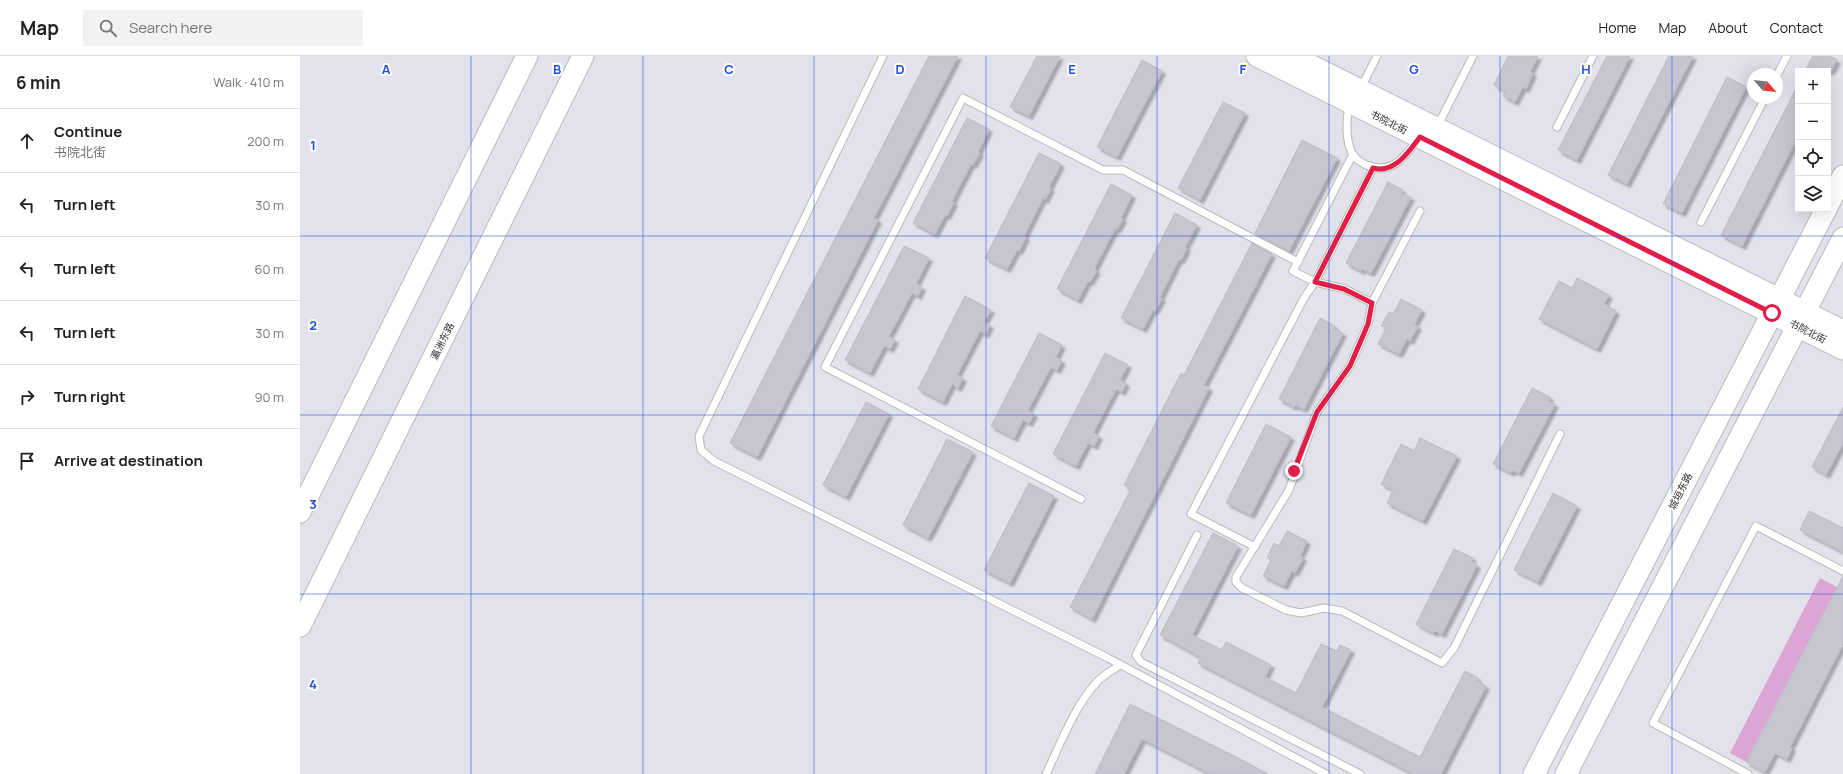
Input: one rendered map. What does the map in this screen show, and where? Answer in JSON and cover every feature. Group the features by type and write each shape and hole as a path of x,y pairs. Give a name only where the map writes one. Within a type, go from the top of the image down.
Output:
{"street":[{"path":"300,512 527,56"},
{"name":"瀛洲东路","path":"300,626 583,56"},
{"name":"书院北街","path":"1257,56 1354,96 1776,306 1801,319 1843,349"},
{"name":"书院北街","path":"1292,56 1354,96"},
{"path":"1831,199 1843,176"},
{"name":"城垣东路","path":"1534,774 1824,212"},
{"path":"1566,774 1843,238"},
{"name":"书院北街","path":"1801,319 1843,332"}],"lane":[{"path":"884,56 699,436 701,450 714,462 1120,665 1326,774"},
{"path":"1377,56 1354,96 1347,124 1350,150 1353,154 1363,164 1382,170 1405,156 1428,133 1473,56"},
{"path":"1556,127 1593,56"},
{"path":"1781,68 1787,56"},
{"path":"1082,499 825,367 963,98 1103,170 1123,170 1298,262"},
{"path":"1701,222 1762,104"},
{"path":"1353,154 1293,271 1315,282 1344,289 1372,303"},
{"path":"1255,547 1191,514 1304,298 1315,282 1373,168"},
{"path":"1420,211 1372,303 1368,324 1350,366 1317,412 1289,490 1236,577 1236,582 1242,588 1286,610 1301,613 1324,608 1342,611 1442,663 1454,648 1560,434"},
{"path":"1748,774 1653,723 1756,526 1843,571"},
{"path":"1197,535 1136,655 1141,662 1360,774"},
{"path":"1046,774 1071,722 1087,696 1098,681 1120,665"}],"shaded area":[{"path":"1820,578 1837,587 1746,762 1730,753"}],"building":[{"path":"929,56 958,56 874,218 878,220 757,457 730,443"},
{"path":"1037,56 1060,56 1029,116 1010,107"},
{"path":"1508,56 1538,56 1530,72 1533,73 1526,89 1523,87 1515,102 1503,96 1506,91 1494,85"},
{"path":"1607,56 1630,56 1577,160 1558,150"},
{"path":"1669,56 1693,56 1627,184 1608,175"},
{"path":"1813,56 1830,56 1837,60 1831,71 1831,68 1807,68"},
{"path":"1142,60 1162,71 1117,157 1097,147"},
{"path":"1727,77 1746,87 1682,213 1663,204"},
{"path":"1795,91 1795,142 1742,246 1721,235"},
{"path":"1223,102 1245,113 1200,200 1178,188"},
{"path":"967,118 989,129 978,152 980,153 973,165 971,164 952,201 954,202 947,216 945,215 935,234 913,223"},
{"path":"1302,140 1337,158 1289,251 1255,233"},
{"path":"1039,153 1061,164 1049,187 1051,188 1045,200 1043,198 1024,236 1026,237 1019,251 1017,250 1007,269 985,258"},
{"path":"1388,182 1403,190 1401,193 1411,197 1371,273 1362,269 1361,271 1346,263"},
{"path":"1111,184 1132,195 1121,218 1123,219 1117,230 1115,229 1095,267 1096,272 1090,282 1088,281 1078,300 1057,289"},
{"path":"1175,213 1197,225 1185,247 1187,248 1181,260 1179,259 1160,297 1162,298 1155,311 1153,310 1143,329 1121,318"},
{"path":"1252,243 1272,254 1204,385 1209,388 1092,619 1070,607 1131,489 1124,485 1181,373 1184,375"},
{"path":"904,246 929,258 916,284 922,287 918,296 912,293 889,336 895,340 890,349 884,346 870,373 845,360"},
{"path":"1577,278 1609,295 1604,304 1616,311 1597,349 1539,319 1559,281 1572,288"},
{"path":"965,296 991,310 984,322 990,325 986,334 980,331 957,375 963,378 958,388 952,384 943,402 918,389"},
{"path":"1401,299 1422,310 1414,325 1418,326 1410,341 1407,339 1399,354 1378,344 1386,328 1381,326 1389,312 1393,314"},
{"path":"1320,318 1335,326 1334,329 1343,333 1304,409 1295,405 1294,407 1279,399"},
{"path":"1039,333 1062,345 1056,357 1062,361 1057,370 1051,367 1028,410 1034,414 1029,423 1023,420 1014,438 991,426"},
{"path":"1105,353 1128,365 1120,380 1126,383 1122,392 1116,389 1093,433 1099,436 1094,446 1088,443 1076,466 1053,454"},
{"path":"1532,388 1550,397 1548,401 1555,404 1519,473 1513,470 1511,473 1493,464"},
{"path":"866,402 889,414 846,497 823,485"},
{"path":"1843,407 1843,443 1826,475 1812,467"},
{"path":"1266,424 1291,437 1251,515 1226,503"},
{"path":"1420,438 1457,456 1423,521 1387,503 1393,490 1381,484 1401,444 1414,451"},
{"path":"947,439 973,452 928,538 903,525"},
{"path":"1029,483 1054,496 1010,583 984,570"},
{"path":"1553,493 1577,506 1538,582 1514,570"},
{"path":"1809,511 1843,528 1843,552 1800,530"},
{"path":"1287,531 1307,541 1300,556 1303,558 1295,573 1292,571 1284,586 1263,576 1271,560 1267,558 1274,543 1279,546"},
{"path":"1213,533 1238,546 1192,635 1222,650 1226,642 1271,665 1265,677 1296,693 1321,644 1337,651 1340,645 1351,650 1322,707 1420,757 1465,671 1478,678 1477,681 1486,686 1441,774 1414,774 1198,663 1201,657 1160,635"},
{"path":"1454,549 1473,558 1471,561 1477,565 1442,634 1436,631 1434,633 1416,624"},
{"path":"1843,576 1843,644 1790,747 1792,748 1787,759 1775,753 1765,772 1746,762"},
{"path":"1130,704 1268,774 1211,774 1142,739 1124,774 1095,774"}],"route":[{"path":"1294,471 1317,412 1350,366 1368,324 1372,303 1354,293 1336,286 1315,282 1373,168 1382,170 1392,165 1405,156 1420,137 1772,313"}]}
